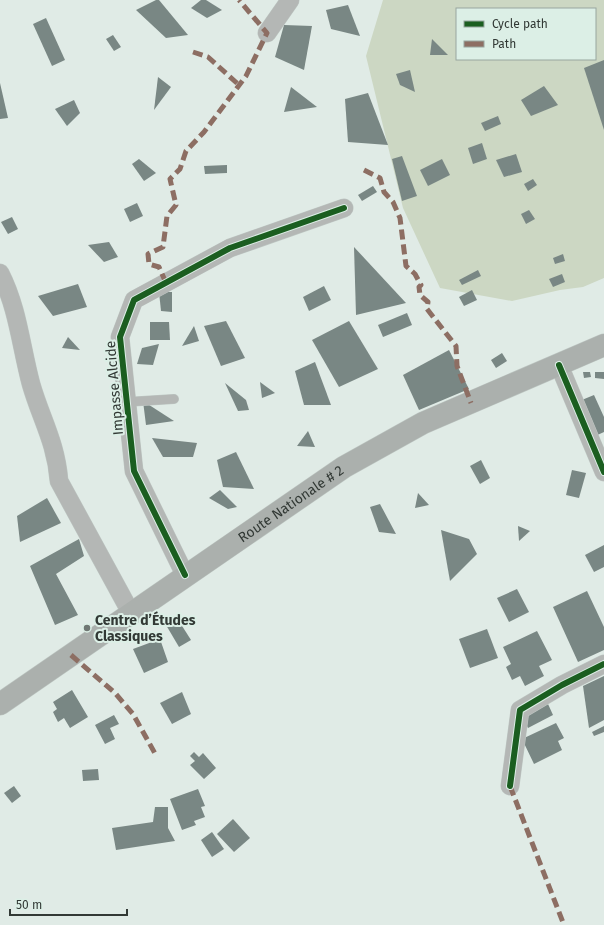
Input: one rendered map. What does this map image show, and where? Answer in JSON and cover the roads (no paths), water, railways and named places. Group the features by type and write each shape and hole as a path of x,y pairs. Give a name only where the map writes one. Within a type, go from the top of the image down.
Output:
{"main road":[{"name":"Route Nationale # 2","path":"1,702 344,467 423,423 604,345"}],"street":[{"path":"267,33 290,0"},
{"name":"Impasse Alcide","path":"185,575 134,471 120,337 134,300 230,248 344,208"},
{"path":"0,273 13,302 29,377 36,402 50,432 58,461 59,481 131,613"},
{"path":"559,365 602,461"},
{"path":"510,786 520,710 562,685 604,664"}],"lane":[{"path":"126,402 174,399"}],"place":[{"name":"Centre d’Études Classiques","path":"87,628"}]}
